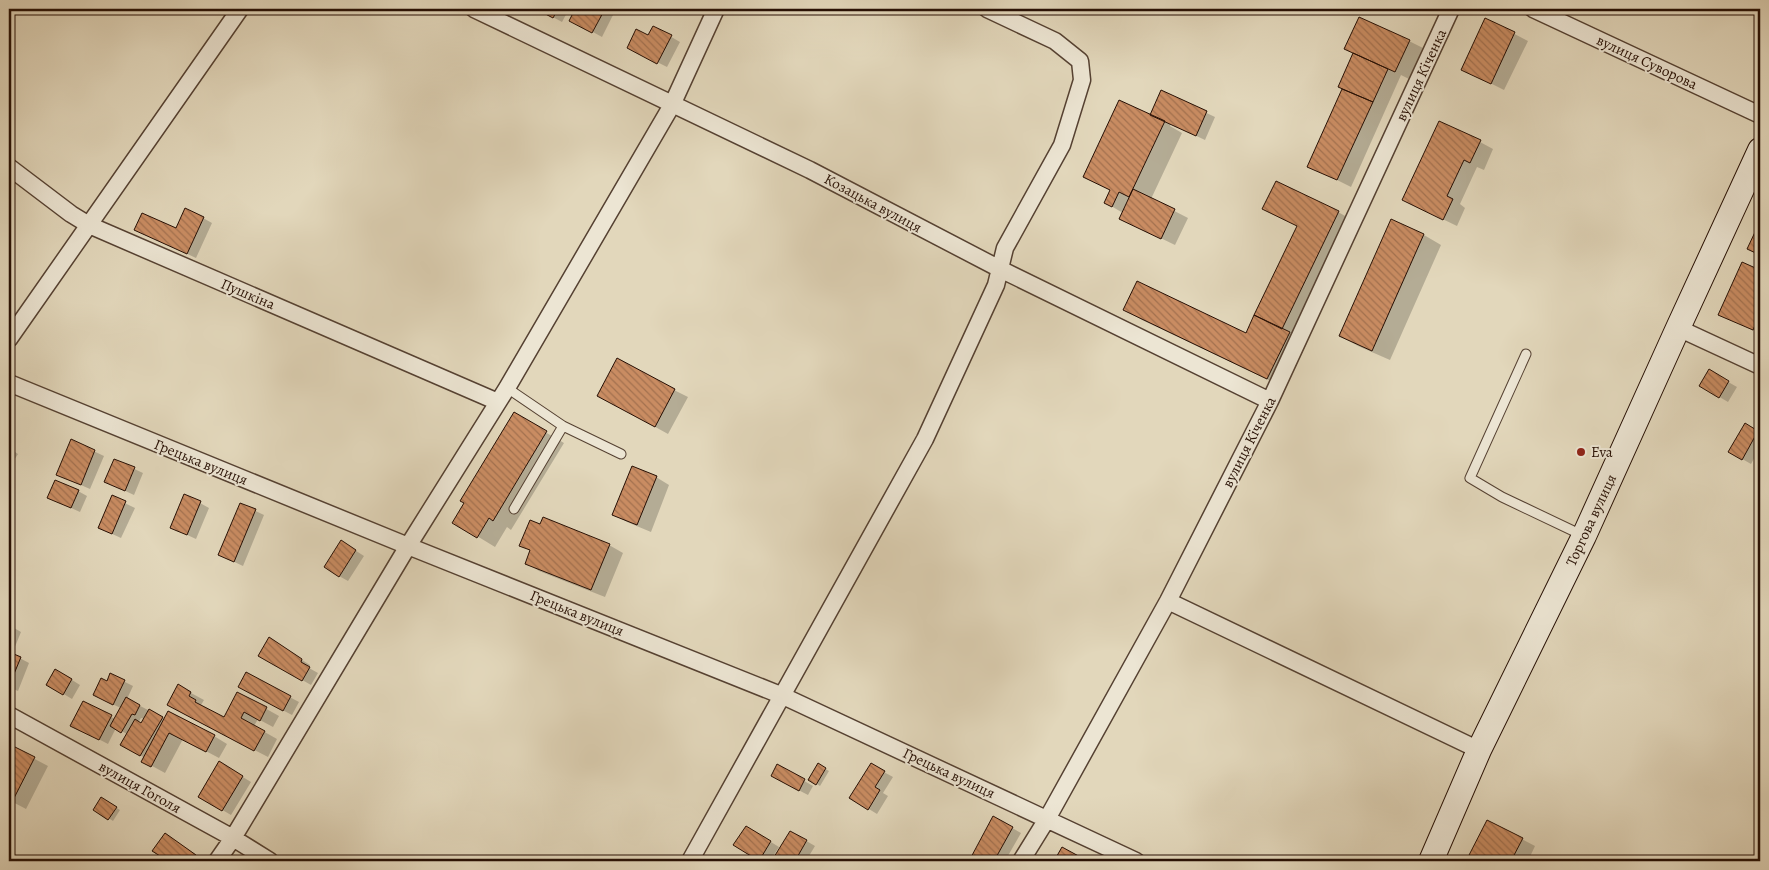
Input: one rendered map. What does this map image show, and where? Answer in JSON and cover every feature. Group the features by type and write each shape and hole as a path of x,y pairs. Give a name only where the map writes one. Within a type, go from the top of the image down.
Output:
{"main road":[{"name":"Торгова вулиця","path":"1431,861 1479,750 1584,536 1760,150"}],"street":[{"path":"9,339 240,9"},
{"name":"Козацька вулиця","path":"474,9 810,170 1000,269 1270,401"},
{"path":"217,861 233,838 408,546 507,388 672,105 716,9"},
{"name":"вулиця Кіченка","path":"1021,861 1047,819 1168,601 1270,401 1451,9"},
{"name":"вулиця Суворова","path":"1533,9 1760,115"},
{"path":"690,861 925,439 996,285 1005,248 1062,145 1082,80 1080,61 1055,42 992,10"},
{"name":"Пушкіна","path":"9,167 70,214 89,225 498,402"},
{"path":"1678,328 1760,366"},
{"name":"Грецька вулиця","path":"9,383 408,546 783,696 1136,861"},
{"path":"1168,601 1479,750"},
{"name":"вулиця Гоголя","path":"9,715 233,838 270,861"}],"lane":[{"path":"1526,354 1470,478 1502,497 1584,536"},
{"path":"507,388 563,426 621,454"},
{"path":"514,509 563,426"}],"building":[{"path":"536,9 558,9 553,18"},
{"path":"575,9 605,9 592,33 569,21"},
{"path":"1359,17 1410,40 1395,72 1344,49"},
{"path":"1485,18 1515,32 1491,84 1461,70"},
{"path":"653,26 672,35 657,64 627,48 636,29 648,35"},
{"path":"1353,53 1388,69 1373,102 1338,87"},
{"path":"1342,89 1373,102 1337,180 1307,167"},
{"path":"1161,90 1207,111 1196,136 1150,115"},
{"path":"1119,100 1165,121 1129,197 1119,192 1112,207 1104,203 1110,190 1083,177"},
{"path":"1439,121 1481,140 1470,163 1464,160 1447,196 1453,199 1443,220 1402,200"},
{"path":"1276,181 1339,211 1282,329 1254,315 1297,226 1262,209"},
{"path":"1133,189 1175,209 1161,239 1119,219"},
{"path":"185,208 204,217 187,254 134,230 142,213 176,228"},
{"path":"1391,219 1424,234 1372,351 1339,336"},
{"path":"1756,230 1760,232 1760,255 1747,249"},
{"path":"1742,262 1760,270 1760,314 1753,330 1718,315"},
{"path":"1137,281 1246,333 1254,315 1290,332 1267,379 1123,310"},
{"path":"617,358 675,389 655,427 597,396"},
{"path":"1709,369 1729,381 1719,398 1699,386"},
{"path":"514,412 547,431 493,521 489,518 477,538 452,523 464,503 460,501"},
{"path":"1745,423 1758,431 1742,460 1728,452"},
{"path":"71,439 95,450 81,485 56,475"},
{"path":"114,459 135,467 125,491 104,482"},
{"path":"632,466 657,476 637,525 612,515"},
{"path":"55,480 79,490 71,508 47,498"},
{"path":"184,494 201,501 187,535 170,528"},
{"path":"112,495 126,501 112,534 98,528"},
{"path":"240,503 256,509 234,562 218,555"},
{"path":"543,517 610,544 591,590 525,564 530,550 519,546 530,520 540,524"},
{"path":"341,540 356,550 339,577 324,567"},
{"path":"269,637 302,659 301,662 310,667 302,681 258,656"},
{"path":"9,652 21,657 9,686"},
{"path":"55,669 72,679 63,695 46,685"},
{"path":"246,672 291,696 283,711 238,687"},
{"path":"110,673 125,680 113,705 93,695 101,678 107,681"},
{"path":"178,684 191,692 189,696 196,700 195,702 224,717 237,692 267,707 260,721 244,712 241,718 265,731 254,751 167,705"},
{"path":"126,697 140,705 135,715 132,714 121,733 110,726"},
{"path":"83,701 112,715 99,740 70,726"},
{"path":"149,709 163,717 140,756 120,745 135,719 141,723"},
{"path":"168,711 215,735 206,752 169,733 151,767 141,762"},
{"path":"13,746 35,757 12,802 9,800 9,755"},
{"path":"219,761 243,776 222,811 198,797"},
{"path":"818,763 826,768 816,785 808,780"},
{"path":"871,763 885,771 875,787 880,790 868,810 849,798"},
{"path":"777,764 805,779 799,791 771,776"},
{"path":"101,797 117,807 108,820 93,810"},
{"path":"993,816 1013,827 994,861 969,861"},
{"path":"1487,820 1523,838 1511,861 1466,861"},
{"path":"746,826 771,841 759,861 733,845"},
{"path":"790,831 807,840 795,861 781,861 774,857"},
{"path":"165,833 196,855 191,861 168,861 152,851"},
{"path":"1062,847 1084,859 1082,861 1054,861"}],"place":[{"name":"Eva","path":"1581,452"}]}
